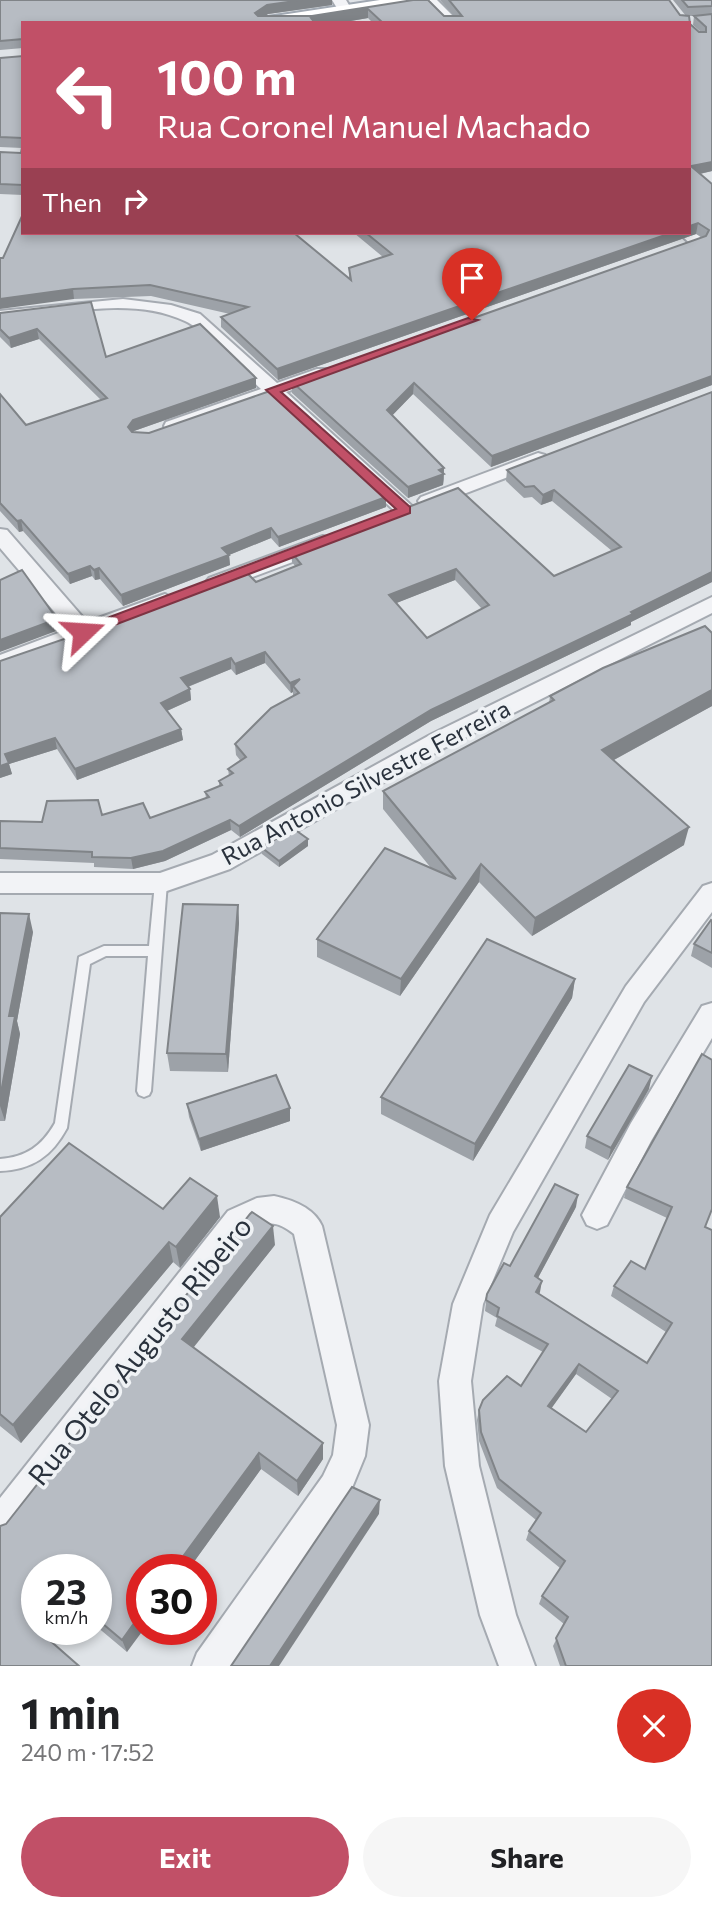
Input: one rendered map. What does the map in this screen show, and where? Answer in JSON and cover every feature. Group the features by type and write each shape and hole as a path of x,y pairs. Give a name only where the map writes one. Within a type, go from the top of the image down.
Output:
{"main road":[{"path":"276,21 342,5 422,0"}],"street":[{"path":"429,0 451,21"},
{"path":"671,250 692,237 712,255"},
{"path":"0,316 133,304 177,311 201,324 405,510"},
{"path":"153,433 337,368"},
{"path":"381,520 559,452"},
{"path":"0,663 344,534"},
{"path":"0,535 83,632"},
{"name":"Rua Antonio Silvestre Ferreira","path":"0,883 161,883 221,862 438,741 712,604"},
{"path":"517,1666 498,1615 462,1466 455,1381 468,1304 501,1225 635,994 712,893"},
{"path":"597,1215 641,1132 710,1024"},
{"name":"Rua Otelo Augusto Ribeiro","path":"0,1525 239,1221 255,1210 271,1207 291,1212 307,1226 353,1425 349,1456 335,1488 210,1666"}],"lane":[{"path":"144,1091 161,883"},
{"path":"0,1165 35,1159 53,1143 62,1124 84,961 104,951 155,951"}],"building":[{"path":"0,0 302,0 267,5 255,13 258,16 312,16 428,0 444,16 462,16 449,0 669,0 680,15 689,16 690,21 381,21 368,9 311,18 313,21 21,21 21,39 0,41"},
{"path":"682,0 712,0 712,6 688,7"},
{"path":"712,14 712,162 691,166 691,25 699,32 706,32 706,27 694,16"},
{"path":"21,56 21,138 0,137 0,58"},
{"path":"0,152 21,153 21,185 0,184"},
{"path":"691,166 712,184 712,376 492,456 414,383 387,410 444,468 439,470 444,474 408,487 292,382 706,236 709,230 698,223 691,226"},
{"path":"21,218 21,235 296,235 351,280 349,268 392,254 368,235 665,235 277,369 221,317 248,307 150,285 73,289 0,299 0,258 3,258"},
{"path":"91,302 106,357 200,324 256,378 133,420 128,427 132,432 149,433 270,391 386,497 278,537 271,528 222,548 229,555 121,595 99,568 94,570 90,566 68,574 21,520 17,521 0,503 0,394 26,425 107,398 37,329 9,338 0,329 0,313"},
{"path":"712,392 712,572 631,612 633,614 431,710 239,826 230,820 163,851 131,858 92,857 92,852 0,848 0,821 42,822 47,801 98,800 102,815 143,803 150,818 209,797 205,792 222,785 219,781 233,773 228,769 246,757 235,744 271,708 299,693 293,686 300,679 290,683 265,652 235,664 231,658 181,678 190,689 161,703 181,729 75,769 55,738 5,754 9,763 0,766 0,661 137,614 135,611 244,570 256,582 301,564 291,552 458,488 554,576 621,547 554,490 543,495 534,486 525,487 507,470","holes":["456,569 489,605 427,638 389,595"]},
{"path":"22,570 57,619 0,640 0,580"},
{"path":"705,626 712,633 712,690 602,750 689,827 535,918 481,864 401,979 317,939 385,848 456,879 383,791 554,700 550,696 603,668"},
{"path":"294,829 308,839 279,861 261,847"},
{"path":"183,904 238,905 226,1054 167,1053"},
{"path":"0,913 29,914 9,1016 15,1016 0,1098"},
{"path":"712,921 712,953 694,944"},
{"path":"487,939 575,979 475,1144 381,1097"},
{"path":"702,1054 712,1060 712,1209 705,1227 712,1230 712,1666 566,1666 556,1638 568,1617 542,1596 565,1561 529,1531 541,1513 499,1479 481,1432 479,1410 483,1400 507,1376 521,1386 548,1344 497,1316 499,1308 486,1300 504,1263 510,1266 555,1184 578,1195 535,1276 542,1281 536,1292 647,1363 672,1323 614,1286 631,1261 645,1269 672,1207 627,1187","holes":["579,1364 618,1391 586,1432 548,1406"]},
{"path":"629,1065 652,1076 611,1148 587,1136"},
{"path":"276,1075 290,1108 199,1139 187,1104"},
{"path":"69,1143 163,1209 190,1178 217,1196 176,1247 169,1242 13,1425 0,1414 0,1217"},
{"path":"252,1212 273,1226 182,1339 323,1443 297,1481 259,1453 185,1554 126,1554 126,1634 122,1640 112,1632 112,1554 21,1554 21,1645 55,1645 79,1666 0,1666 0,1526 6,1524"},
{"path":"352,1487 380,1500 270,1666 231,1666"}],"route":[{"path":"83,632 405,510 272,390 472,320"}]}
